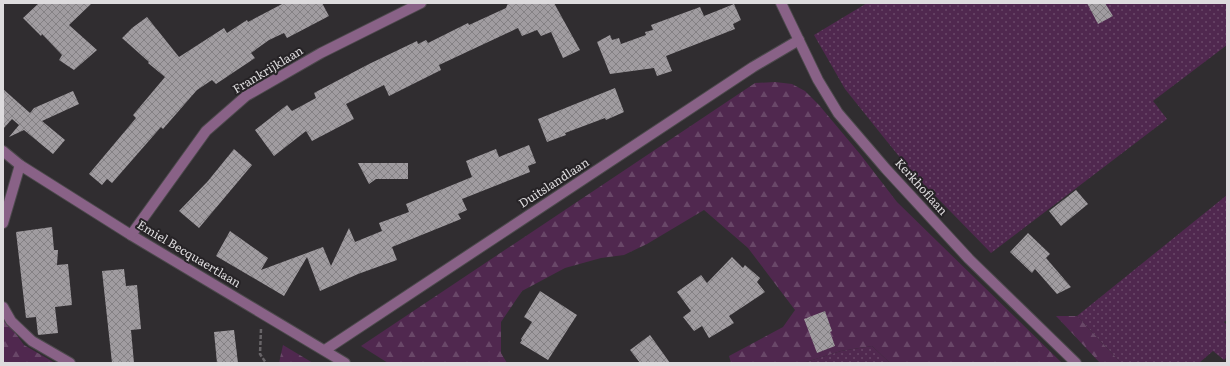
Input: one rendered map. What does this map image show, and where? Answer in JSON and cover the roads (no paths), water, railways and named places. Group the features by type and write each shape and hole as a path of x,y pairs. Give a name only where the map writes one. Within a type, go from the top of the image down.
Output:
{"street":[{"name":"Frankrijklaan","path":"131,235 206,131 246,96 321,53 421,3"},
{"name":"Kerkhoflaan","path":"781,3 818,80 838,113 969,259 1076,363"},
{"name":"Duitslandlaan","path":"325,350 754,67 799,40"},
{"name":"Emiel Becquaertlaan","path":"3,151 20,165 131,235 346,363"},
{"path":"3,223 20,165"},
{"path":"3,307 10,321 32,340 70,363"}]}
